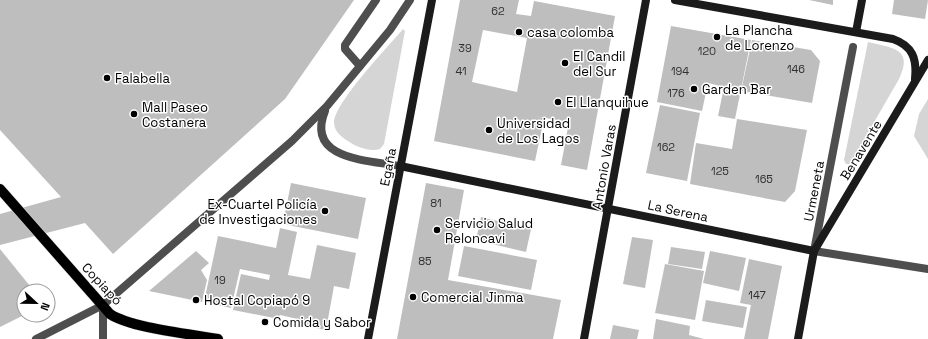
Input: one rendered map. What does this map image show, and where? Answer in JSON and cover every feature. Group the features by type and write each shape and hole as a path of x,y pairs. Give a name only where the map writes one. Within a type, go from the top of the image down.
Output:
{"main road":[{"name":"Egaña","path":"368,339 432,0"},
{"name":"Antonio Varas","path":"584,339 646,0"},
{"path":"676,0 893,39 908,46 913,52 915,61 914,84"},
{"path":"856,32 862,0"},
{"name":"Benavente","path":"814,251 928,60"},
{"name":"La Serena","path":"400,166 814,251"},
{"name":"Copiapó","path":"0,189 103,305 117,318 128,322 218,339"},
{"name":"Urmeneta","path":"798,339 814,251"}],"street":[{"path":"360,66 345,49 345,45 376,0"},
{"path":"36,339 103,305 292,141 327,106 360,66 410,0"},
{"name":"Urmeneta","path":"814,251 853,47"},
{"path":"327,106 321,127 324,142 330,148 350,157 400,166"},
{"name":"La Serena","path":"814,251 928,269"},
{"path":"103,305 103,339"}],"shaded area":[{"path":"403,29 405,31 384,144 380,149 376,150 359,147 343,138 338,133 334,125 337,113 352,88"},
{"path":"868,42 898,51 902,55 904,61 903,69 899,79 850,164 846,164 844,160"},
{"path":"928,99 928,159 914,136 919,114"}],"building":[{"name":"Mall Paseo Costanera","path":"0,0 354,0 285,99 113,254 85,223 0,245 0,214 61,197 0,130"},
{"path":"460,0 519,0 516,14 531,16 534,1 615,16 587,170 561,165 569,122 534,116 544,118 535,161 434,141","holes":["483,30 527,38 517,92 472,82"]},
{"path":"809,0 833,0 833,5"},
{"path":"894,0 928,0 925,19 892,14"},
{"path":"671,26 751,40 735,119 718,116 724,87 708,83 702,111 657,102"},
{"path":"752,40 811,50 820,61 812,103 741,91"},
{"path":"660,105 700,113 687,181 646,173"},
{"path":"737,119 807,130 795,191 785,202 690,184 696,143 732,149"},
{"name":"Ex-Cuartel Policía de Investigaciones","path":"291,183 366,198 358,239 283,224"},
{"path":"426,183 464,190 448,280 561,300 553,339 397,339"},
{"path":"481,217 531,229 526,252 476,240"},
{"path":"280,228 297,232 288,275 310,279 317,245 356,253 349,289 334,286 326,330 301,325 302,320 280,315 279,319 233,310 241,274 269,280 270,275 240,269 231,308 204,302 218,236 276,248"},
{"path":"632,237 653,240 645,288 623,284"},
{"path":"464,246 537,260 531,290 458,276"},
{"path":"671,247 705,252 702,269 668,264"},
{"path":"0,249 28,283 16,283 16,319 0,327"},
{"path":"196,251 209,263 201,270 207,280 202,302 149,291"},
{"path":"710,251 746,258 739,291 703,283"},
{"path":"749,259 782,266 768,339 744,339 751,305 740,303"},
{"path":"665,264 704,271 695,320 655,313"},
{"path":"706,300 747,307 743,328 702,321"},
{"path":"656,319 690,326 689,335 704,339 653,339"},
{"path":"613,325 639,330 637,339 610,339"}],"place":[{"name":"casa colomba","path":"519,32"},
{"name":"La Plancha de Lorenzo","path":"717,37"},
{"name":"El Candil del Sur","path":"565,63"},
{"name":"Falabella","path":"107,78"},
{"name":"Garden Bar","path":"694,89"},
{"name":"El Llanquihue","path":"558,102"},
{"name":"Mall Paseo Costanera","path":"134,114"},
{"name":"Universidad de Los Lagos","path":"489,130"},
{"name":"Ex-Cuartel Policía de Investigaciones","path":"325,211"},
{"name":"Servicio Salud Reloncavi","path":"437,230"},
{"name":"Comercial Jinma","path":"413,297"},
{"name":"Hostal Copiapó 9","path":"196,300"},
{"name":"Comida y Sabor","path":"265,322"}]}
